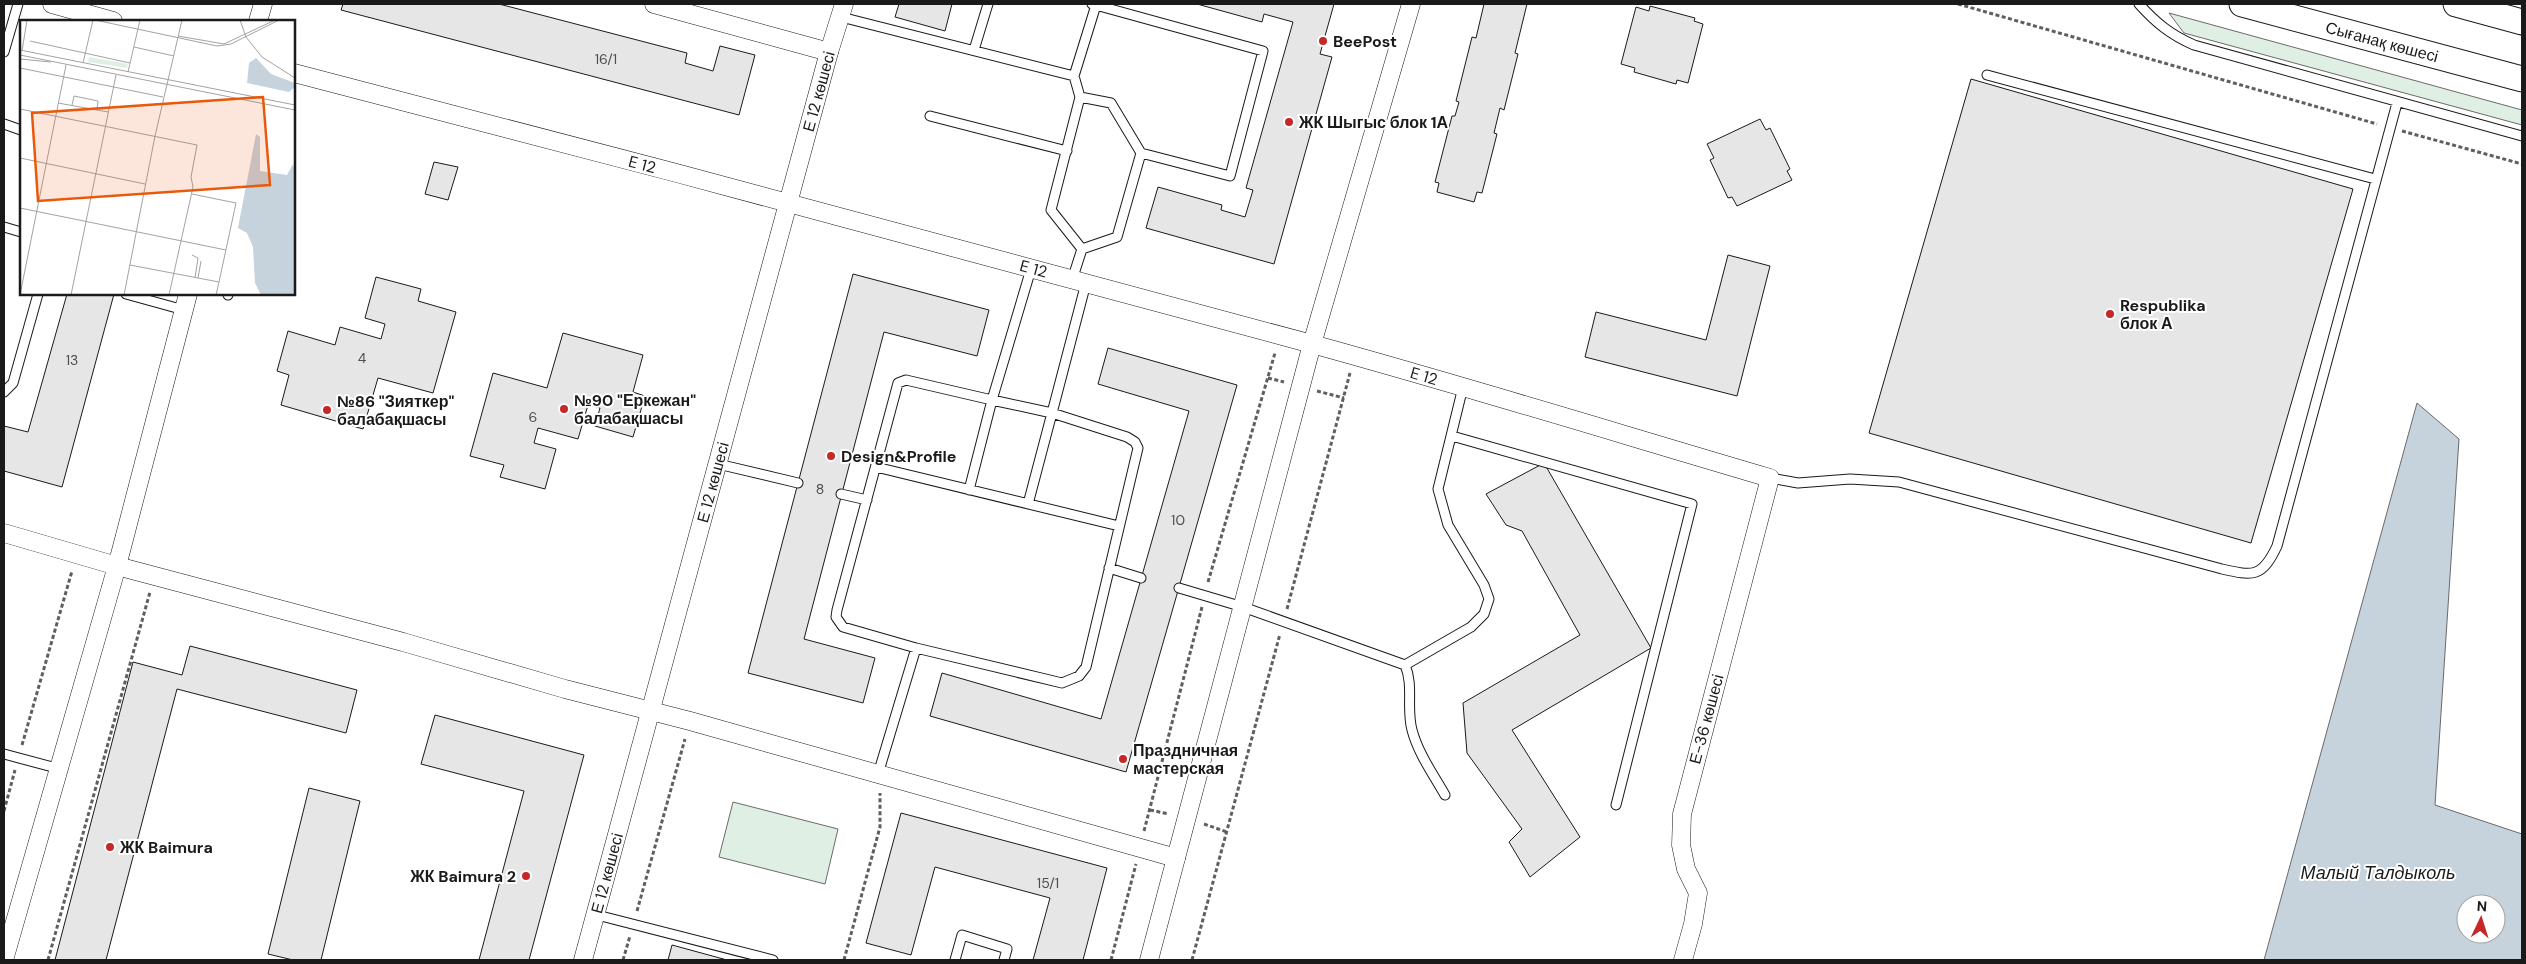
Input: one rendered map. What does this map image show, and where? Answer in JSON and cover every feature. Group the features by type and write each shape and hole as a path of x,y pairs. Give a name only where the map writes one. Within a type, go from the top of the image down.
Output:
{"main road":[{"name":"Сығанақ көшесі","path":"2242,4 2522,79"},
{"path":"2456,4 2522,22"}],"street":[{"path":"52,4 109,20"},
{"path":"258,20 263,4"},
{"path":"654,4 705,10 829,52"},
{"path":"1149,960 1312,344 1411,4"},
{"name":"Е 12 көшесі","path":"583,960 829,52 843,10"},
{"name":"E 12","path":"295,73 790,201 1079,282 1280,335 1770,478"},
{"path":"4,960 117,566 186,302"},
{"name":"Е-36 көшесі","path":"1683,960 1693,924 1698,893 1686,869 1680,845 1682,814 1770,478"},
{"path":"4,533 154,576 286,609 509,674 652,710 1176,858"}],"lane":[{"path":"4,52 18,4"},
{"path":"974,50 988,4"},
{"path":"1028,504 1052,413 1079,282 1082,249 1051,210 1080,97 1074,76 1094,4 1263,51 1230,176 1141,153 1111,103 1080,97"},
{"path":"2139,4 2156,23 2171,34 2194,45 2397,103 2522,136"},
{"path":"843,10 974,50 1074,76"},
{"path":"1987,75 2375,179"},
{"path":"1770,478 1798,483 1850,479 1899,482 2222,569 2247,574 2256,573 2264,568 2277,546 2397,103"},
{"path":"930,116 1067,151"},
{"path":"4,124 20,130"},
{"path":"1082,249 1118,237 1141,153"},
{"path":"4,227 20,232"},
{"path":"969,490 992,400 1031,268"},
{"path":"4,392 13,383 38,295"},
{"path":"134,295 186,302"},
{"path":"906,380 992,400 1052,413 1135,442 1138,448 1086,667 1072,681 1062,683 916,648 843,627 836,617 898,382 906,380"},
{"path":"1179,588 1243,608 1406,665 1471,627 1484,614 1488,599 1484,585 1448,525 1438,490 1462,387"},
{"path":"1452,436 1692,504 1616,805"},
{"path":"718,464 798,484"},
{"path":"876,467 1119,526"},
{"path":"842,494 867,500"},
{"path":"1109,568 1141,578"},
{"path":"878,774 916,648"},
{"path":"1406,665 1410,676 1412,729 1426,763 1445,795"},
{"path":"4,754 60,769"},
{"path":"597,914 773,960"},
{"path":"955,960 962,935 1007,949 1004,960"}],"path":[{"path":"1958,4 2522,164"},
{"path":"1111,960 1204,596 1280,335"},
{"path":"1192,960 1355,356"},
{"path":"4,810 77,554"},
{"path":"48,960 154,576"},
{"path":"623,960 690,721"},
{"path":"844,960 880,827 878,774"}],"green space":[{"path":"2169,13 2522,110 2522,125 2184,33"},
{"path":"733,802 838,829 825,884 719,857"}],"water":[{"name":"Малый Талдыколь","path":"2417,403 2459,439 2435,805 2522,834 2522,960 2264,960"}],"building":[{"path":"343,4 499,4 687,53 685,63 713,71 720,46 755,55 739,115 341,10"},
{"path":"899,4 952,4 945,31 895,17"},
{"name":"ЖК Шыгыс блок 1А","path":"1197,4 1334,4 1320,54 1332,57 1274,264 1146,228 1158,187 1222,205 1221,210 1245,217 1253,190 1246,188 1293,22 1264,14 1262,22"},
{"path":"1484,4 1527,4 1515,53 1518,54 1504,110 1500,108 1494,133 1497,134 1482,193 1477,192 1474,202 1437,192 1439,183 1435,182 1452,116 1455,116 1459,102 1456,101 1472,37 1476,38"},
{"path":"1650,6 1695,18 1694,21 1703,24 1688,83 1677,80 1676,84 1634,72 1635,68 1621,64 1636,7 1649,11"},
{"name":"Respublika блок А","path":"1971,79 2353,189 2251,543 1869,433"},
{"path":"1760,119 1766,130 1770,128 1790,169 1787,171 1792,180 1737,206 1732,197 1728,198 1710,160 1714,158 1707,144"},
{"path":"434,162 458,167 448,200 425,194"},
{"path":"1728,255 1770,266 1737,396 1585,357 1596,312 1706,340"},
{"path":"853,274 989,310 977,356 884,332 804,639 875,658 863,703 748,673"},
{"path":"376,277 421,289 418,301 456,312 433,393 378,378 363,429 281,405 289,375 277,371 288,331 335,345 340,327 381,339 385,324 365,318"},
{"path":"67,295 114,295 62,487 4,471 4,426 28,432"},
{"path":"563,333 643,355 633,392 645,396 633,437 595,426 600,408 588,405 578,439 538,428 534,443 556,449 545,489 500,477 504,465 470,456 493,373 547,388"},
{"path":"1108,348 1237,385 1126,772 930,716 942,673 1101,719 1189,411 1098,384"},
{"path":"1544,463 1651,648 1512,730 1580,837 1530,877 1509,842 1522,829 1467,753 1463,703 1580,635 1522,531 1506,525 1486,494"},
{"name":"ЖК Baimura","path":"190,646 357,690 346,733 177,689 106,960 55,960 133,662 182,675"},
{"name":"ЖК Baimura 2","path":"435,715 584,755 529,960 479,960 524,791 421,764"},
{"path":"309,788 360,801 321,960 293,960 268,954"},
{"path":"901,813 1107,868 1083,960 1033,960 1050,898 935,867 911,955 866,943"},
{"path":"672,945 727,960 668,960"}],"place":[{"name":"BeePost","path":"1323,41"},
{"name":"ЖК Шыгыс блок 1А","path":"1289,122"},
{"name":"Respublika блок А","path":"2110,314"},
{"name":"№90 \"Еркежан\" балабақшасы","path":"564,409"},
{"name":"№86 \"Зияткер\" балабақшасы","path":"327,410"},
{"name":"Design&Profile","path":"831,456"},
{"name":"Праздничная мастерская","path":"1123,759"},
{"name":"ЖК Baimura","path":"110,847"},
{"name":"ЖК Baimura 2","path":"526,876"}]}
